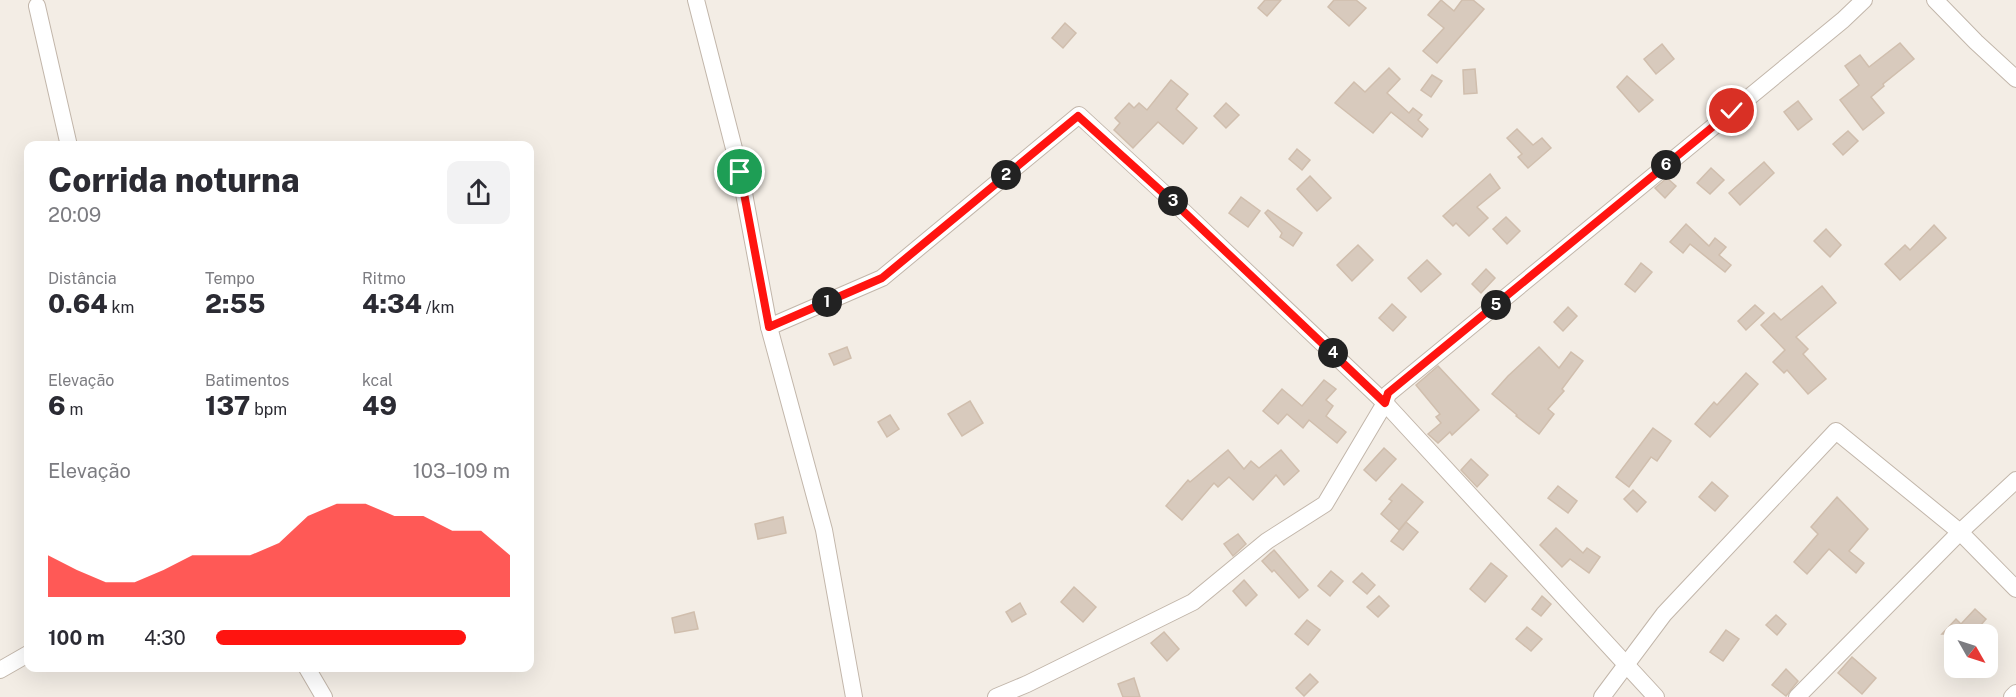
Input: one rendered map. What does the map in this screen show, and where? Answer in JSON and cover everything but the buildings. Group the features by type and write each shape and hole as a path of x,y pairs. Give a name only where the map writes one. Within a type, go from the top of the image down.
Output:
{"street":[{"path":"696,0 740,172 769,327 824,530 854,697"},
{"path":"996,697 1193,602 1267,540 1325,504 1385,403 1388,393 1864,0"},
{"path":"1935,0 2016,79"},
{"path":"37,6 68,141"},
{"path":"769,327 882,278 1078,116 1191,218 1385,403 1656,697"},
{"path":"1602,697 1664,614 1836,431 1960,532 2016,590"},
{"path":"1797,697 1960,532 2016,480"},
{"path":"0,670 24,656"},
{"path":"309,672 324,697"},
{"path":"2012,697 2016,693"}],"route":[{"path":"740,172 769,327 882,278 1078,116 1182,210 1385,403 1388,393 1732,111"}]}
